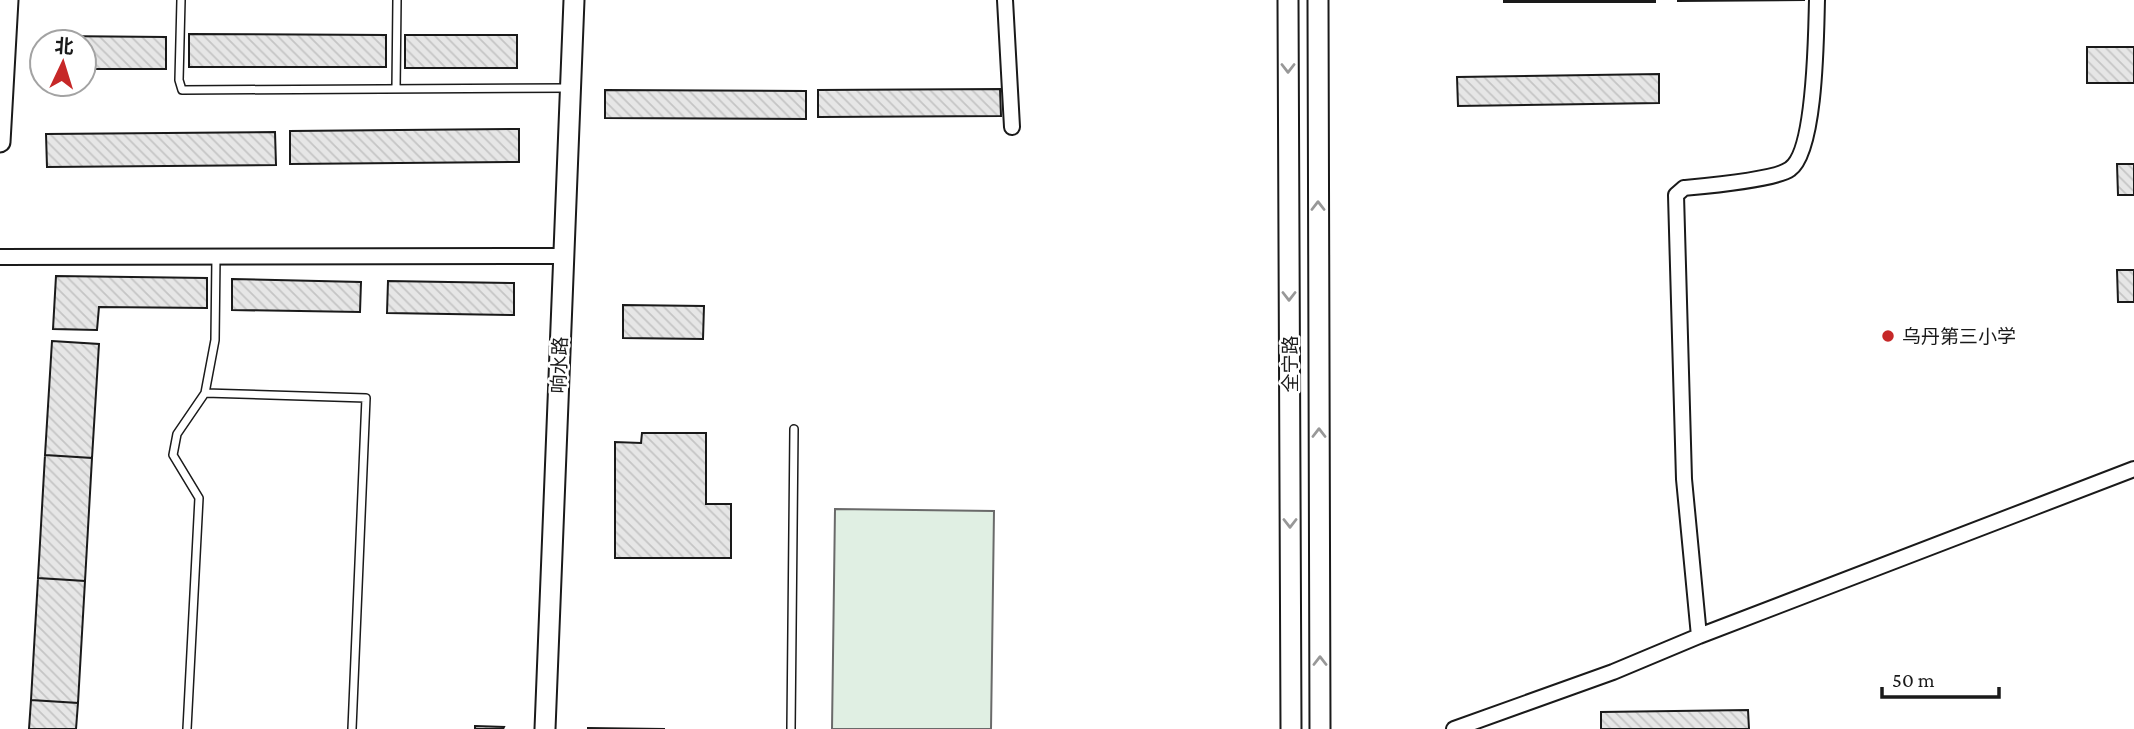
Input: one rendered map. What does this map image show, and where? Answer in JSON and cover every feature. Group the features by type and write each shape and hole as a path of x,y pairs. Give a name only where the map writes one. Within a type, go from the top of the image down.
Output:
{"main road":[{"path":"0,142 8,0"},
{"name":"响水路","path":"545,729 574,0"},
{"name":"全宁路","path":"1288,0 1292,729"},
{"name":"全宁路","path":"1318,0 1320,729"}],"street":[{"path":"1005,0 1012,128"},
{"path":"1699,636 1684,479 1676,195 1684,188 1773,175 1791,168 1803,151 1808,121 1815,74 1817,0"},
{"path":"0,257 564,256"},
{"path":"1454,729 1614,672 1699,636 2134,469"}],"lane":[{"path":"181,0 179,80 182,90 570,88"},
{"path":"396,89 397,0"},
{"path":"187,729 199,498 173,455 177,434 205,393 215,340 216,257"},
{"path":"205,393 366,398 352,729"},
{"path":"790,729 794,429"}],"green space":[{"path":"835,509 994,511 991,729 832,729"}],"building":[{"path":"1655,0 1655,2 1504,2"},
{"path":"1678,0 1805,0 1678,1"},
{"path":"189,34 386,35 386,67 189,67"},
{"path":"405,35 517,35 517,68 405,68"},
{"path":"98,36 166,37 166,69 98,69"},
{"path":"2087,47 2134,47 2134,83 2087,83"},
{"path":"1659,74 1659,103 1458,106 1457,77"},
{"path":"1000,89 1001,116 818,117 818,90"},
{"path":"605,90 806,91 806,119 605,118"},
{"path":"519,129 519,162 290,164 290,131"},
{"path":"275,132 276,165 47,167 46,134"},
{"path":"2117,164 2134,164 2134,195 2118,195"},
{"path":"2117,270 2134,270 2134,302 2118,302"},
{"path":"56,276 207,278 207,308 99,307 97,330 53,329"},
{"path":"232,279 361,282 360,312 232,310"},
{"path":"388,281 514,283 514,315 387,313"},
{"path":"623,305 704,306 703,339 623,338"},
{"path":"52,341 99,344 92,458 45,455"},
{"path":"642,433 706,433 706,504 731,504 731,558 615,558 615,442 641,443"},
{"path":"45,455 92,458 85,581 38,578"},
{"path":"38,578 85,581 78,703 31,700"},
{"path":"31,700 78,703 76,729 29,729"},
{"path":"1748,710 1749,729 1601,729 1601,712"},
{"path":"475,726 504,727 475,729"},
{"path":"588,728 665,729 588,729"}],"place":[{"name":"乌丹第三小学","path":"1888,336"}]}
